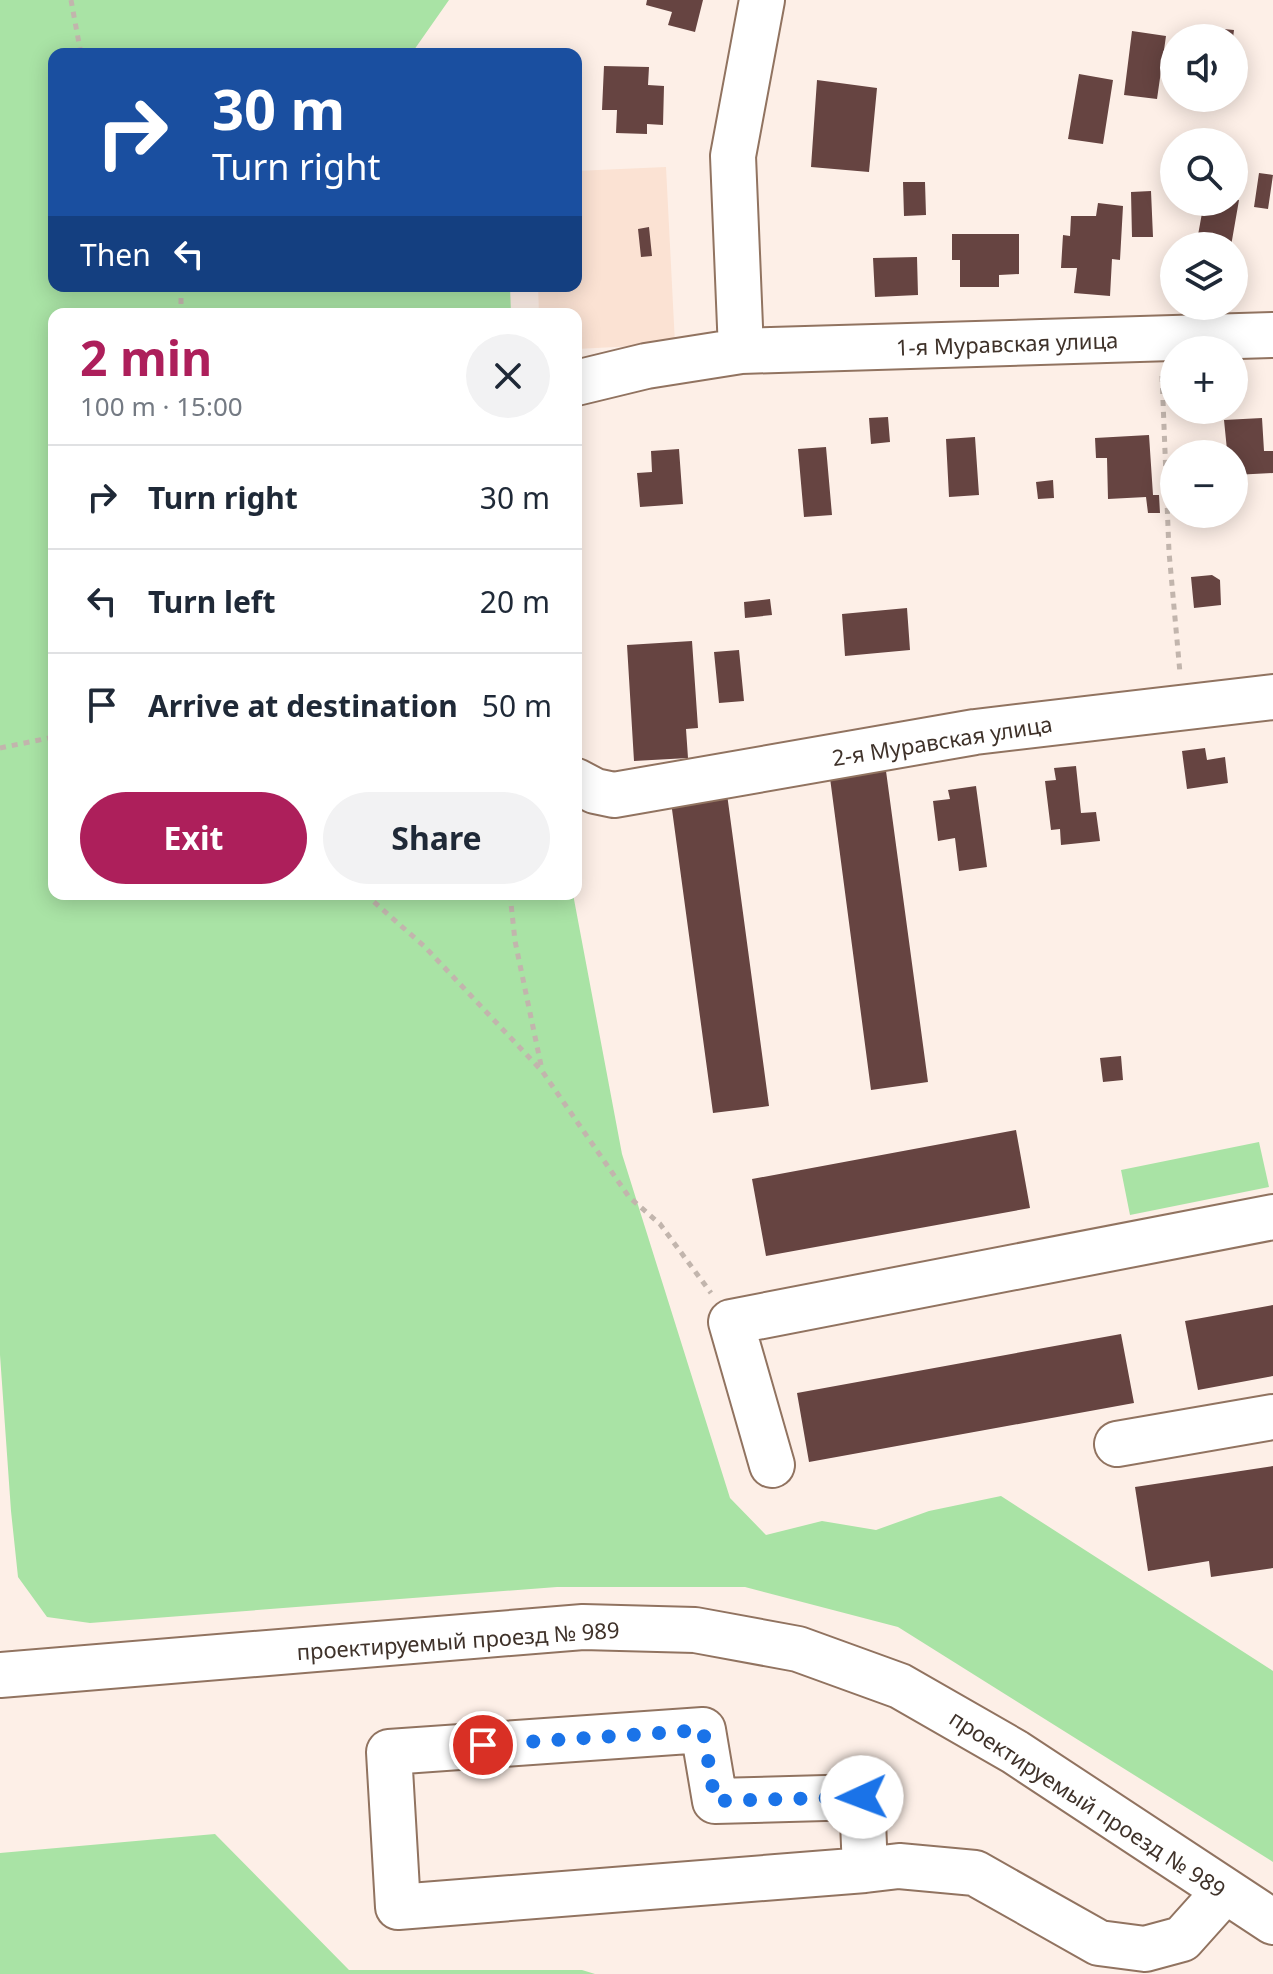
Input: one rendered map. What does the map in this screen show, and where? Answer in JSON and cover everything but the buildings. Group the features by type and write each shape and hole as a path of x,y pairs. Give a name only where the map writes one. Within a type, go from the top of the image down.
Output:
{"street":[{"path":"741,351 733,156 762,0"},
{"name":"1-я Муравская улица","path":"1245,336 1273,335"},
{"name":"1-я Муравская улица","path":"582,382 646,366 741,351 1160,339"},
{"name":"2-я Муравская улица","path":"595,788 975,732 1273,697"},
{"path":"772,1465 731,1322 1273,1217"},
{"path":"1117,1444 1273,1417"},
{"name":"проектируемый проезд № 989","path":"0,1675 583,1627 695,1630 798,1649 900,1686 1015,1752 1273,1922"},
{"path":"865,1870 862,1797 715,1801 703,1730 389,1752 398,1907 865,1870 899,1866 975,1873 1099,1943 1145,1949 1182,1939 1225,1891"}],"path":[{"path":"71,0 80,48"},
{"path":"1164,424 1169,552 1180,673"},
{"path":"0,748 48,738"},
{"path":"372,900 425,947 542,1071 629,1197 660,1224 731,1322"},
{"path":"511,900 515,941 542,1071"}],"shaded area":[{"path":"666,167 675,344 582,349 582,308 539,308 538,292 582,292 582,171"}],"green space":[{"path":"0,0 449,0 415,48 48,48 48,292 510,292 511,308 48,308 48,900 574,900 622,1154 730,1498 766,1535 822,1521 876,1530 929,1511 1001,1496 1273,1671 1273,1862 898,1627 745,1587 557,1587 90,1623 47,1617 18,1577 0,1355"},
{"path":"1259,1142 1269,1187 1130,1215 1121,1170"},
{"path":"215,1834 349,1970 582,1970 595,1974 0,1974 0,1853"}],"route":[{"path":"483,1745 703,1730 715,1801 862,1797"}]}
